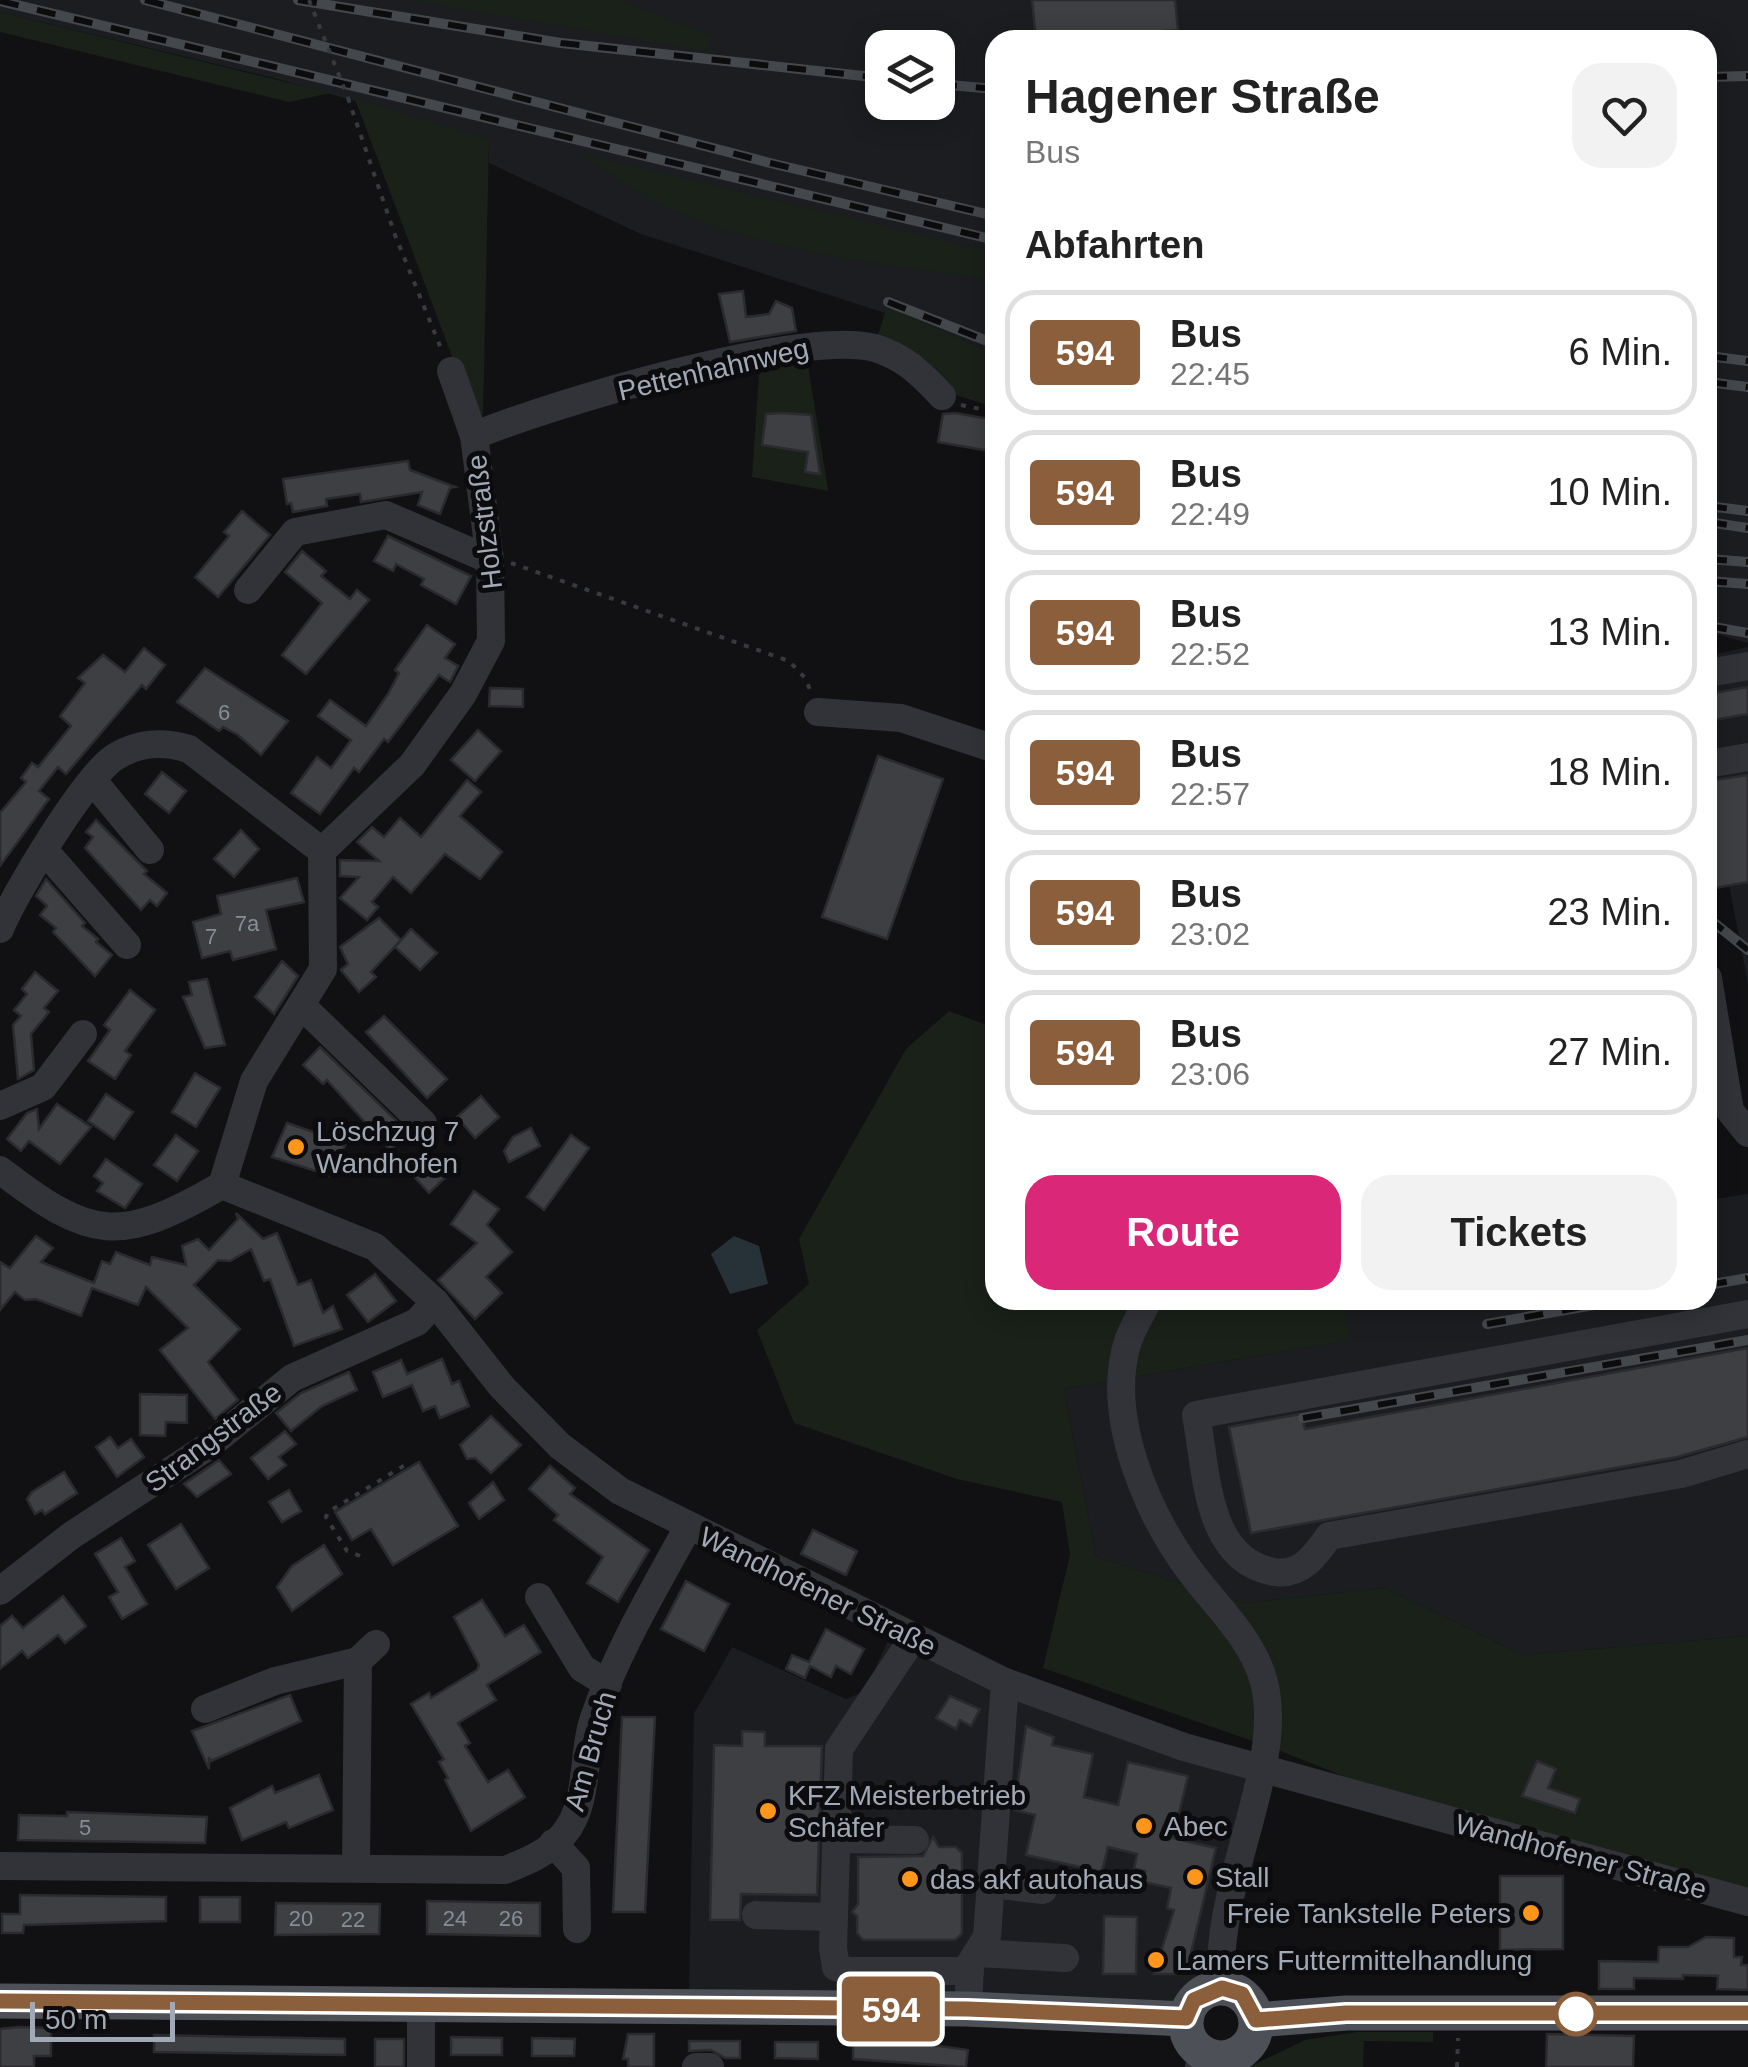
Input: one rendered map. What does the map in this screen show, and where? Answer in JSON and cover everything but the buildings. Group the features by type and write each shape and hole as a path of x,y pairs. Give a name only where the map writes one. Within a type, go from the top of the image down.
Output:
{"main road":[{"path":"1222,1988 1242,1994 1256,2020 1247,2048 1202,2061 1190,2040 1186,2018 1194,2000 1222,1988"},
{"path":"0,2001 967,2009 1186,2018"},
{"path":"1256,2020 1346,2013 1748,2012"}],"street":[{"name":"Pettenhahnweg","path":"474,436 519,417 628,387 817,345 873,348 913,365 942,396"},
{"name":"Holzstraße","path":"322,851 412,765 463,694 491,641 490,560 474,436 450,371"},
{"path":"248,590 296,532 386,515 490,560"},
{"path":"1717,671 1748,666"},
{"path":"818,712 901,718 985,746"},
{"path":"0,929 44,850 94,782 112,759 134,748 171,744 212,764 322,851 323,969 254,1081 222,1186 188,1205 134,1225 102,1227 62,1215 0,1170"},
{"path":"1717,762 1748,757"},
{"path":"94,782 150,850"},
{"path":"44,850 127,945"},
{"path":"302,1006 422,1123"},
{"path":"1717,1032 1730,1111 1748,1133"},
{"path":"0,1106 42,1087 83,1034"},
{"name":"Wandhofener Straße","path":"222,1186 376,1247 435,1302 502,1387 560,1446 620,1492 1005,1682 1184,1748 1748,1902"},
{"name":"Strangstraße","path":"0,1591 72,1535 222,1436 292,1378 417,1322 435,1302"},
{"path":"1143,1310 1128,1342 1121,1395 1130,1445 1156,1515 1190,1570 1255,1654 1265,1686 1268,1726 1261,1769 1226,1898 1220,1962 1222,1988"},
{"path":"1748,1314 1196,1415 1220,1536 1235,1556 1258,1569 1284,1574 1310,1563 1329,1536 1681,1474 1748,1454"},
{"name":"Am Bruch","path":"0,1866 506,1870 531,1860 564,1834 578,1809 594,1718 688,1527"},
{"path":"539,1597 582,1668 608,1684"},
{"path":"913,1638 840,1749 836,1966 847,1971 1065,1958"},
{"path":"205,1709 275,1681 367,1652 356,1868"},
{"path":"967,2009 974,1962 987,1937 991,1835 1005,1682"},
{"path":"836,1840 915,1840"},
{"path":"553,1843 576,1868 576,1929"},
{"path":"992,1884 1043,1890"},
{"path":"756,1915 834,1917"},
{"path":"421,2006 421,2067"},
{"path":"696,2067 710,2067"}],"path":[{"path":"309,0 348,98 395,236 450,371"},
{"path":"942,396 985,409"},
{"path":"490,560 529,566 790,661 806,679 818,712"},
{"path":"360,1556 347,1551 326,1517 328,1512 410,1462"}],"shaded area":[{"path":"0,0 1748,0 1748,643 1717,634 1717,30 985,30 985,350 887,306 885,313 641,234 489,163 489,139 270,77 0,12"},
{"path":"409,0 619,0 712,36 707,51"},
{"path":"0,12 331,93 289,102 0,32"},
{"path":"355,99 489,139 483,415 470,404"},
{"path":"578,153 985,251 985,279 780,245 697,220 627,185"},
{"path":"887,306 985,350 985,404 949,393 875,345"},
{"path":"806,353 828,491 752,477 760,361"},
{"path":"1748,647 1748,984 1717,832 1717,654"},
{"path":"949,1011 985,1024 985,1310 1346,1310 1350,1340 1064,1389 1096,1557 1245,1603 1385,1588 1523,1655 1748,1636 1748,1891 1446,1817 1273,1748 1043,1668 1070,1555 1062,1502 957,1479 794,1423 757,1330 809,1284 799,1239 906,1049"},
{"path":"1748,1194 1748,1636 1523,1655 1385,1588 1245,1603 1096,1557 1064,1389 1349,1340 1345,1310 1717,1310 1717,1199"},
{"path":"734,1236 759,1246 768,1284 730,1294 711,1254"},
{"path":"891,1634 1260,1777 1201,1986 1179,2004 689,1994 694,1713 732,1647 846,1699 865,1691"},
{"path":"1357,2032 1433,2032 1433,2042 1364,2041 1363,2067 1249,2067 1305,2040"}],"railway":[{"path":"145,0 770,163 985,214"},
{"path":"298,0 561,43 865,76"},
{"path":"0,1 985,238"},
{"path":"1717,77 1748,76"},
{"path":"955,85 985,88"},
{"path":"888,302 985,340"},
{"path":"1717,357 1748,361"},
{"path":"1717,383 1748,387"},
{"path":"1717,507 1748,511"},
{"path":"1717,523 1748,528"},
{"path":"1717,560 1748,562"},
{"path":"1717,582 1748,584"},
{"path":"1717,628 1748,633"},
{"path":"1717,925 1748,950"},
{"path":"1717,1283 1748,1278"},
{"path":"1487,1324 1566,1310"},
{"path":"1303,1418 1748,1340"}],"bus line":[{"name":"594","path":"0,2001 967,2009 1186,2018 1188,2008 1202,1993 1222,1988 1242,1994 1256,2020 1346,2013 1748,2013"}],"place":[{"name":"Löschzug 7 Wandhofen","path":"296,1147"},
{"name":"KFZ Meisterbetrieb Schäfer","path":"768,1811"},
{"name":"Abec","path":"1144,1826"},
{"name":"Stall","path":"1195,1877"},
{"name":"das akf autohaus","path":"910,1879"},
{"name":"Freie Tankstelle Peters","path":"1531,1913"},
{"name":"Lamers Futtermittelhandlung","path":"1156,1960"}]}
